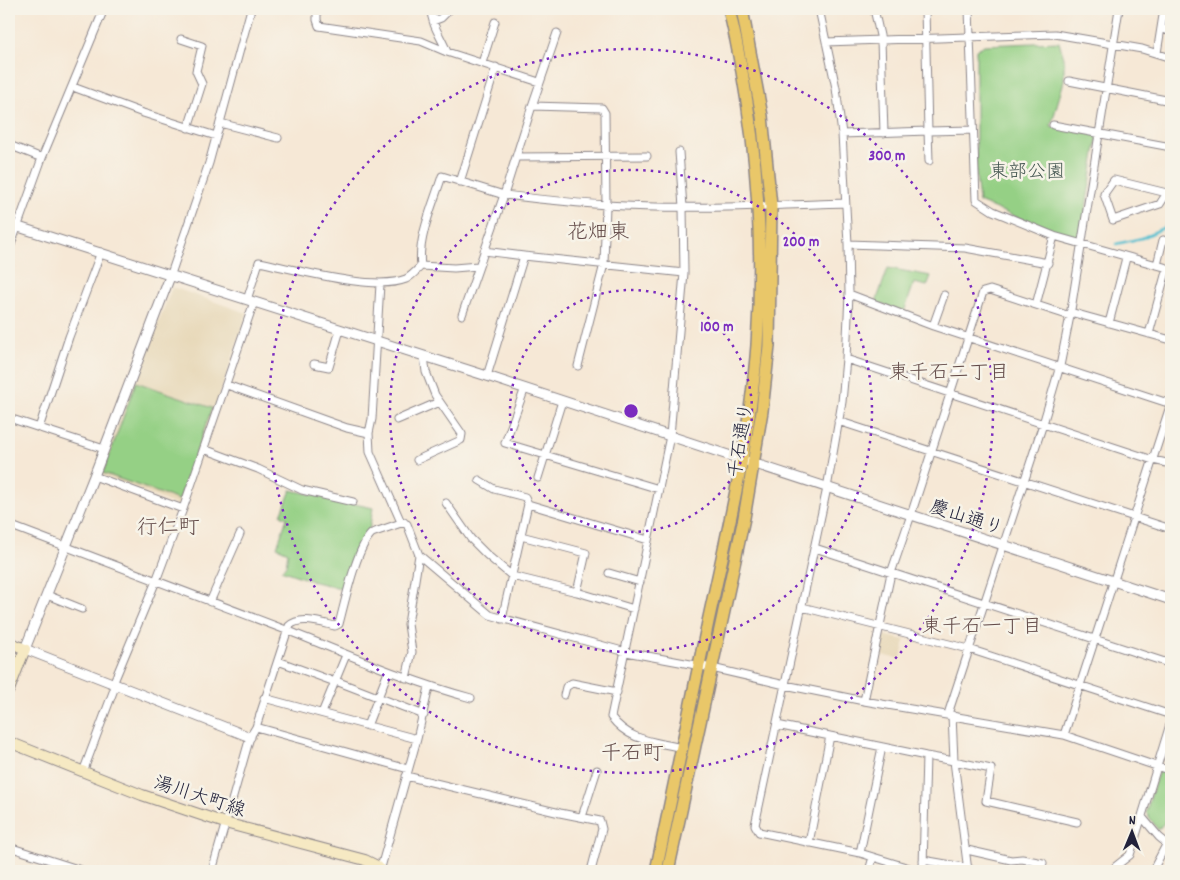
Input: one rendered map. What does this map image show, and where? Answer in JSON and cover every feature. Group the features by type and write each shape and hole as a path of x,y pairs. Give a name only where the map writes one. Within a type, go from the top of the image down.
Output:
{"main road":[{"name":"千石通り","path":"656,871 742,460 757,344 758,206 752,132 729,9"},
{"name":"千石通り","path":"668,871 754,464 769,346 771,206 762,116 742,9"},
{"path":"9,642 25,649 9,690"},
{"name":"湯川大町線","path":"9,742 142,795 225,823 365,860 377,866 381,871"}],"street":[{"path":"9,250 13,225 73,87 104,9"},
{"path":"250,737 25,649 94,476 193,214 251,9"},
{"path":"317,9 319,26 421,41 448,52 540,82"},
{"path":"431,9 433,21 448,52"},
{"path":"433,21 441,18 450,9"},
{"path":"819,9 836,88 842,134 849,294 846,359 828,488 755,825 759,832 860,853 909,870 920,871 923,867 926,756"},
{"path":"874,9 881,40 884,132"},
{"path":"925,9 929,161"},
{"path":"969,9 976,200 993,211 1054,236 1126,258 1169,268 1148,334"},
{"path":"923,860 968,870 950,714 1060,366 1119,9"},
{"path":"1157,53 1164,9"},
{"path":"482,63 494,22"},
{"path":"1161,28 1171,32"},
{"path":"462,315 557,33"},
{"path":"826,42 1055,34 1114,44 1157,53 1171,58"},
{"path":"180,39 202,46 196,71 202,84 188,128"},
{"path":"460,182 496,67"},
{"path":"1068,81 1171,101"},
{"path":"73,87 188,128 216,136"},
{"path":"532,106 602,108 605,112 606,205 604,264 578,366"},
{"path":"220,123 278,138"},
{"path":"1053,124 1171,147"},
{"path":"842,134 972,130"},
{"path":"9,145 42,158"},
{"path":"678,152 683,207 684,273 670,436 611,717 620,728 639,739 682,748"},
{"path":"516,157 647,156"},
{"path":"421,266 420,258 424,233 442,176 504,195 561,202 683,207 845,203"},
{"path":"1114,180 1169,193 1160,204 1113,220 1104,194 1114,180"},
{"path":"1090,191 1104,194"},
{"name":"慶山通り","path":"13,225 525,388 1171,600"},
{"path":"1036,305 1054,236"},
{"path":"1157,265 1163,240"},
{"path":"848,244 965,248 1048,263"},
{"path":"484,251 684,273"},
{"path":"39,428 69,337 101,252"},
{"path":"487,376 524,256"},
{"path":"1109,323 1126,258"},
{"path":"83,772 183,510 227,385 260,262 360,282 380,284 406,279 421,266 478,266"},
{"path":"380,284 372,419 369,433 370,452 401,522 407,524 419,556 490,615 626,652 712,668 864,701 950,714 1064,735 1171,771"},
{"path":"864,701 891,573 983,292 990,290 1036,305 1171,340"},
{"path":"849,294 933,326 1171,403 1064,735"},
{"path":"933,326 944,295"},
{"path":"314,364 329,367 340,330"},
{"path":"417,460 462,438 462,432 439,402 426,372 424,356"},
{"path":"846,359 1152,460 1171,464"},
{"path":"227,385 348,428 369,433"},
{"path":"525,388 505,443 659,489"},
{"path":"538,478 562,401"},
{"path":"397,420 439,402"},
{"path":"9,418 104,449"},
{"path":"838,421 1171,529"},
{"path":"204,449 258,469 302,490 352,502"},
{"path":"94,476 183,510"},
{"path":"479,480 494,488 525,497 528,504 502,619"},
{"path":"446,503 471,539 512,576 577,592 634,610"},
{"path":"528,504 648,540"},
{"path":"212,871 250,737 256,727 290,624 302,620 336,626 339,624 354,570 365,542 372,533 404,522"},
{"path":"9,525 287,631 388,672 429,687 470,698"},
{"path":"210,602 240,534"},
{"path":"521,536 586,553 577,592"},
{"path":"815,548 1171,664"},
{"path":"406,678 412,652 408,636 408,624 419,556"},
{"path":"609,573 640,582"},
{"path":"46,595 82,608"},
{"path":"802,607 969,649 1171,715"},
{"path":"322,713 346,655"},
{"path":"278,661 424,715"},
{"path":"367,726 388,672"},
{"path":"564,695 566,687 572,684 617,692"},
{"path":"381,871 424,715 429,687"},
{"path":"264,698 417,740"},
{"path":"1112,871 1130,855 1171,721"},
{"path":"777,725 992,769 986,802 1076,822"},
{"path":"256,727 407,772 582,818 600,821 602,829 591,871"},
{"path":"809,843 830,736"},
{"path":"860,853 882,747"},
{"path":"582,818 597,770"},
{"path":"1142,817 1169,845 1155,866"},
{"path":"9,847 84,871"},
{"path":"967,850 1011,860 1022,859 1043,863"},
{"path":"869,871 873,857"}],"shaded area":[{"path":"172,287 247,313 182,507 99,474"},
{"path":"883,635 905,640 901,659 879,655"}],"green space":[{"path":"734,9 737,9 755,99 764,191 762,191 752,99"},
{"name":"東部公園","path":"1059,42 1064,58 1064,81 1051,126 1098,135 1080,243 979,202 976,175 976,50 984,45"},
{"path":"888,268 931,276 927,286 914,283 904,312 876,302"},
{"path":"136,382 212,408 179,500 103,473"},
{"path":"291,490 373,508 369,531 359,546 345,589 315,582 281,570 286,566 288,552 277,547 287,518 281,515"},
{"path":"1159,769 1171,773 1171,815 1158,830 1146,812"}],"waterway":[{"path":"1116,244 1142,238 1171,224"}],"district":[{"name":"花畑東","path":"598,231"},
{"name":"東千石二丁目","path":"949,371"},
{"name":"行仁町","path":"168,526"},
{"name":"東千石一丁目","path":"982,625"},
{"name":"千石町","path":"632,752"}]}
